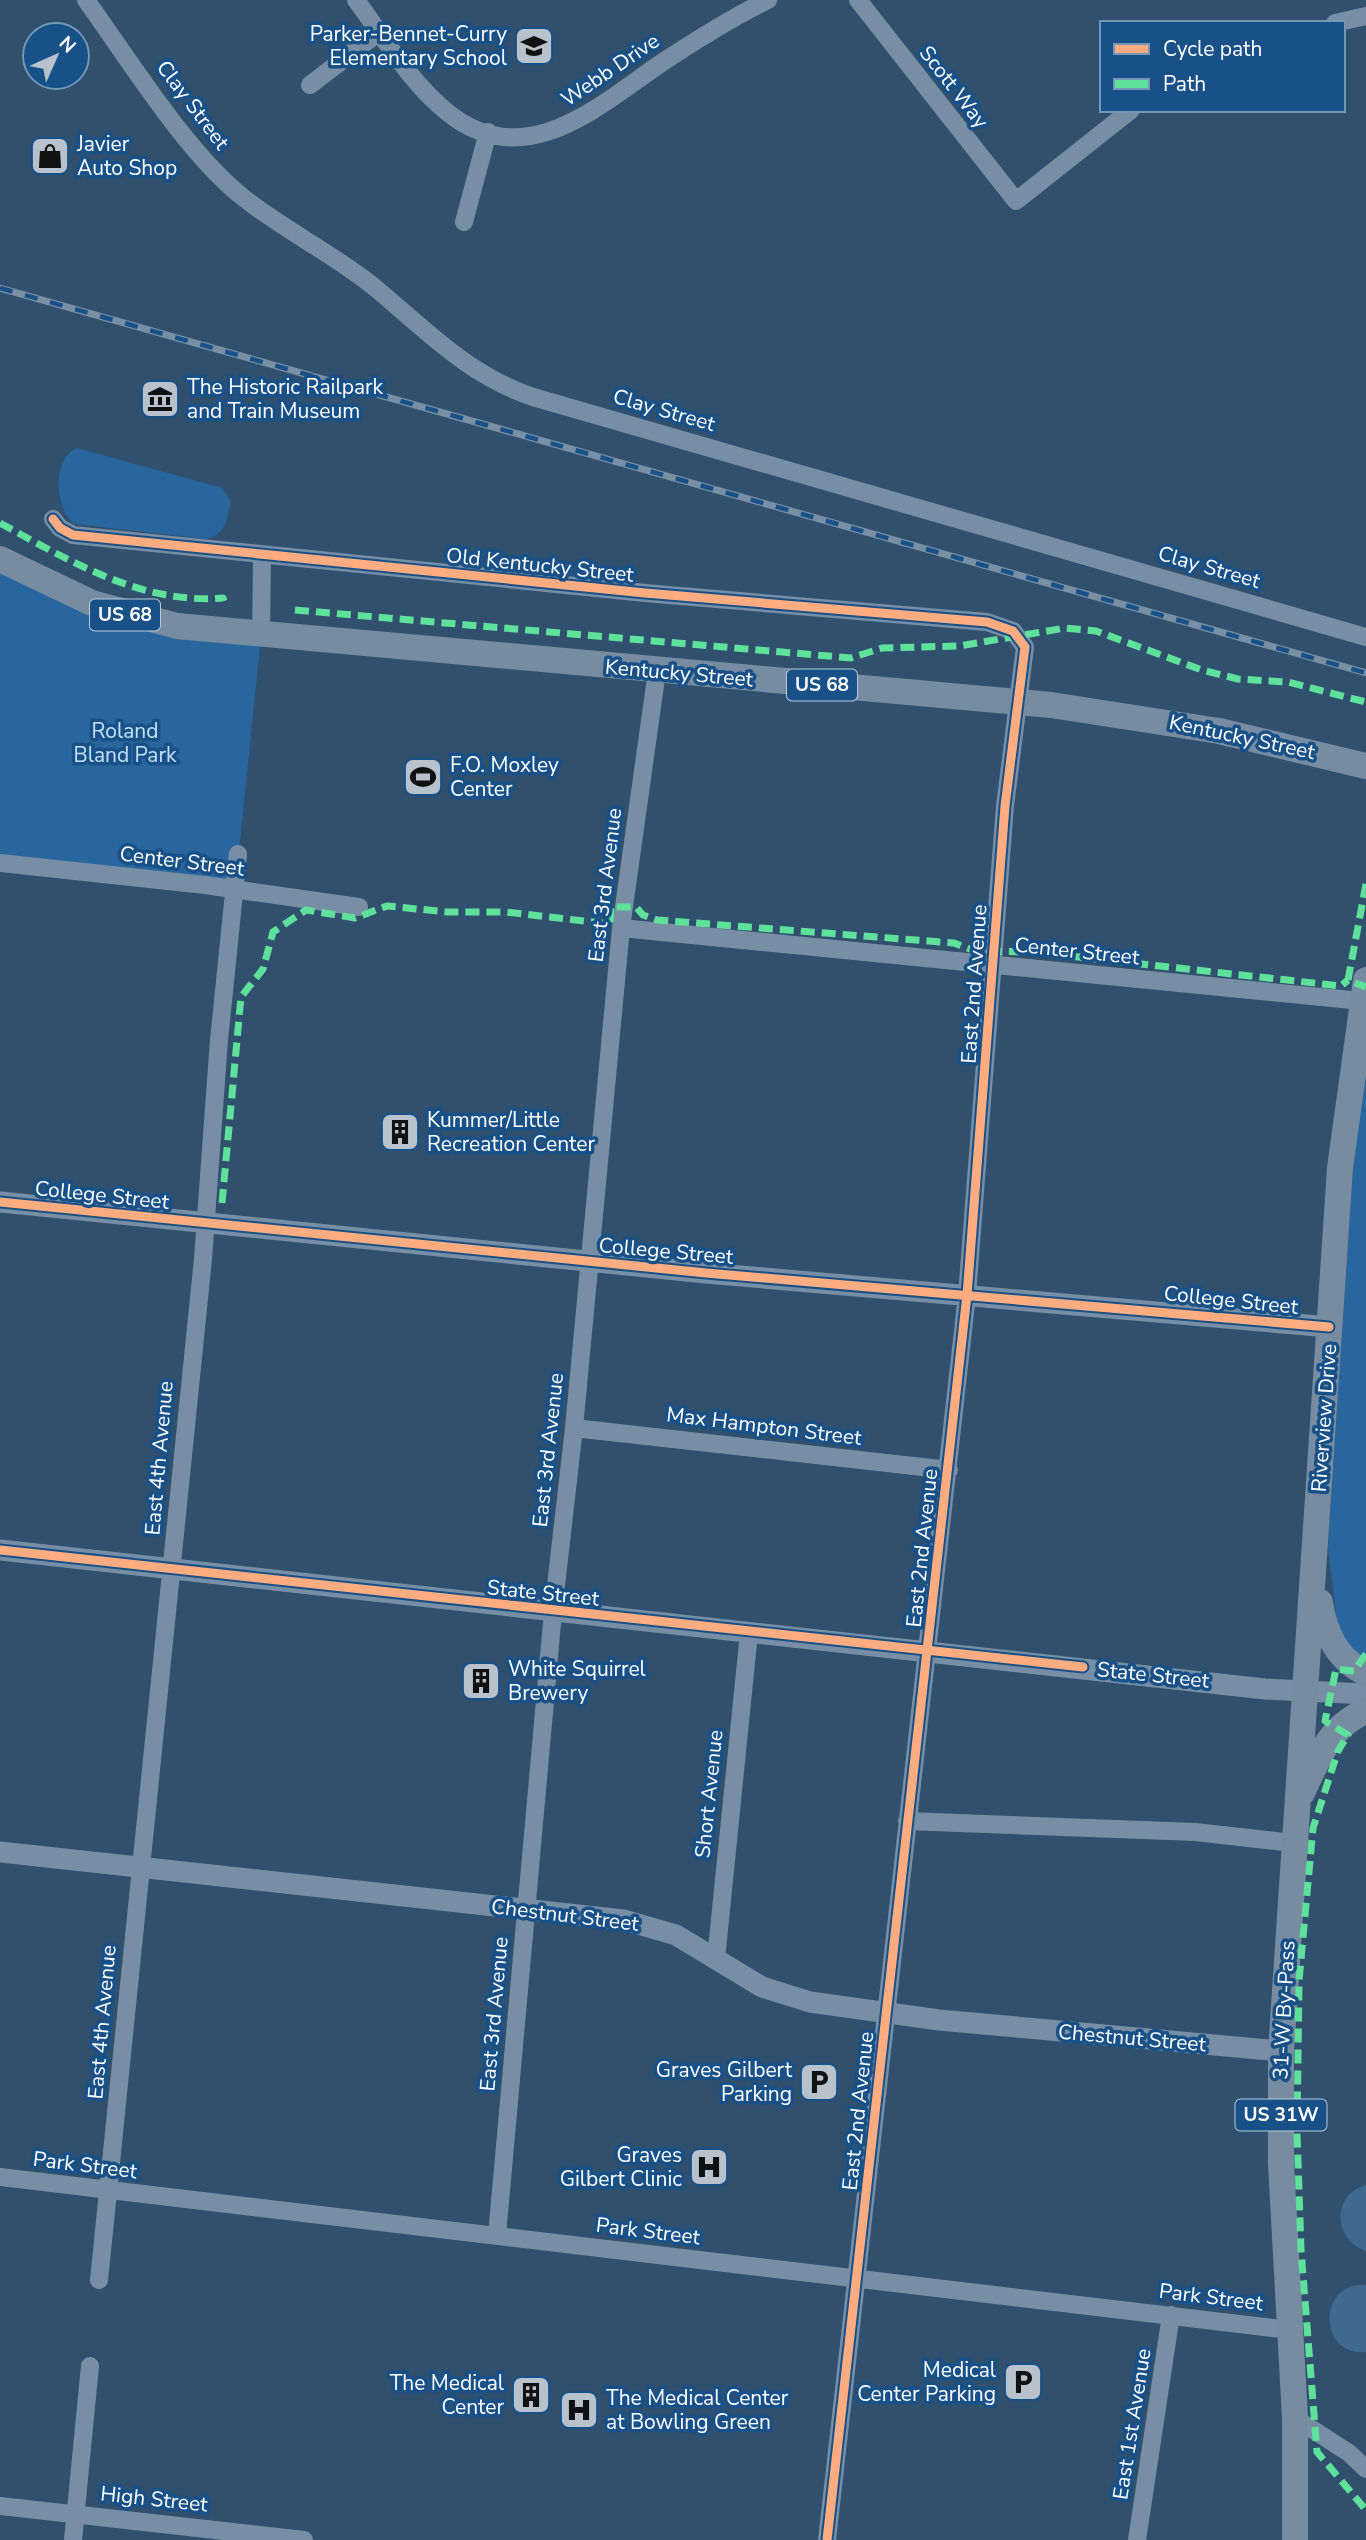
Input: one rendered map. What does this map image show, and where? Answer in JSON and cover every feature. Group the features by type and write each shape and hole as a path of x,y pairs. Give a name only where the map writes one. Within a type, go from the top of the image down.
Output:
{"main road":[{"name":"Kentucky Street","path":"0,559 63,591 123,614 177,626 261,636 1018,702 1195,726 1366,766"},
{"name":"Riverview Drive","path":"1304,1691 1342,1156 1364,990"},
{"path":"1314,1560 1328,1636 1343,1655 1366,1673"},
{"name":"31-W By-Pass","path":"1295,2540 1295,2418 1281,2164 1281,2051 1304,1691"},
{"path":"1296,1807 1325,1745 1337,1728 1366,1711"}],"street":[{"name":"Clay Street","path":"86,0 186,136 245,200 349,268 449,353 488,379 533,397 1366,637"},
{"name":"Webb Drive","path":"356,0 440,106 462,122 488,132 515,136 540,135 572,125 675,54 768,0"},
{"name":"Scott Way","path":"858,0 1016,201 1128,112"},
{"path":"1344,21 1366,16"},
{"path":"310,85 379,32"},
{"path":"464,222 488,132"},
{"name":"Old Kentucky Street","path":"53,519 60,528 73,535 262,556 798,608 972,620 1004,626 1023,642"},
{"path":"261,636 262,556"},
{"name":"East 2nd Avenue","path":"827,2540 949,1470 967,1295 1004,818 1025,659 1023,642"},
{"name":"East 3rd Avenue","path":"497,2235 553,1612 574,1428 621,928 657,671"},
{"name":"East 4th Avenue","path":"99,2280 206,1223 226,961 238,854"},
{"name":"Center Street","path":"0,863 359,907"},
{"name":"Center Street","path":"621,928 993,966 1364,990"},
{"name":"College Street","path":"0,1202 589,1262 1329,1327"},
{"name":"Max Hampton Street","path":"574,1428 949,1470"},
{"name":"State Street","path":"0,1550 749,1633 1304,1691 1366,1694"},
{"name":"Short Avenue","path":"716,1959 749,1633"},
{"path":"907,1821 1195,1832 1293,1843"},
{"name":"Chestnut Street","path":"0,1852 527,1909 651,1926 687,1941 773,1992 810,2002 1131,2039 1281,2051"},
{"name":"Park Street","path":"0,2177 1290,2330"},
{"name":"East 1st Avenue","path":"1137,2540 1171,2315"},
{"path":"74,2540 90,2366"},
{"path":"1295,2418 1349,2453 1366,2469"},
{"name":"High Street","path":"0,2506 304,2540"}],"green space":[{"path":"77,448 222,488 231,502 225,525 218,534 207,539 74,524 63,507 59,484 63,462 69,453"},
{"name":"Roland Bland Park","path":"0,559 63,591 261,636 235,890 0,863"},
{"path":"1366,1063 1366,1664 1339,1640 1328,1547 1353,1168"}],"shaded area":[{"path":"1366,2185 1366,2251 1347,2237 1340,2217 1347,2198"},
{"path":"1366,2285 1366,2352 1350,2350 1339,2343 1332,2332 1330,2319 1332,2306 1339,2294 1350,2287"}],"railway":[{"path":"0,288 1366,673"}],"marked path":[{"path":"0,523 79,565 135,587 193,598 223,598 224,601"},
{"path":"295,610 851,658 882,648 959,646 1065,628 1096,631 1202,670 1238,679 1288,682 1366,702"},
{"path":"1366,884 1348,980 1366,987"},
{"path":"222,1203 241,997 263,969 273,932 306,910 355,918 387,906 448,912 506,912 610,924 611,907 636,907 643,915 657,920 954,943 975,951 1033,952 1341,986 1348,980"},
{"path":"1366,1654 1354,1671 1336,1669 1325,1721 1348,1735 1338,1751 1313,1828 1299,1981 1297,2132 1301,2250 1317,2452 1366,2510"}],"cycle path":[{"path":"53,519 60,528 73,535 645,593 987,622 1013,631 1025,647 1005,806 967,1295 827,2540"},
{"path":"0,1202 706,1273 1329,1327"},
{"path":"0,1550 1083,1667"}],"place":[{"name":"Parker-Bennet-Curry Elementary School","path":"534,46"},
{"name":"Javier Auto Shop","path":"50,156"},
{"name":"The Historic Railpark and Train Museum","path":"160,399"},
{"name":"F.O. Moxley Center","path":"423,777"},
{"name":"Kummer/Little Recreation Center","path":"400,1132"},
{"name":"White Squirrel Brewery","path":"481,1681"},
{"name":"Graves Gilbert Parking","path":"819,2082"},
{"name":"Graves Gilbert Clinic","path":"709,2167"},
{"name":"Medical Center Parking","path":"1023,2382"},
{"name":"The Medical Center","path":"531,2395"},
{"name":"The Medical Center at Bowling Green","path":"579,2410"}]}
